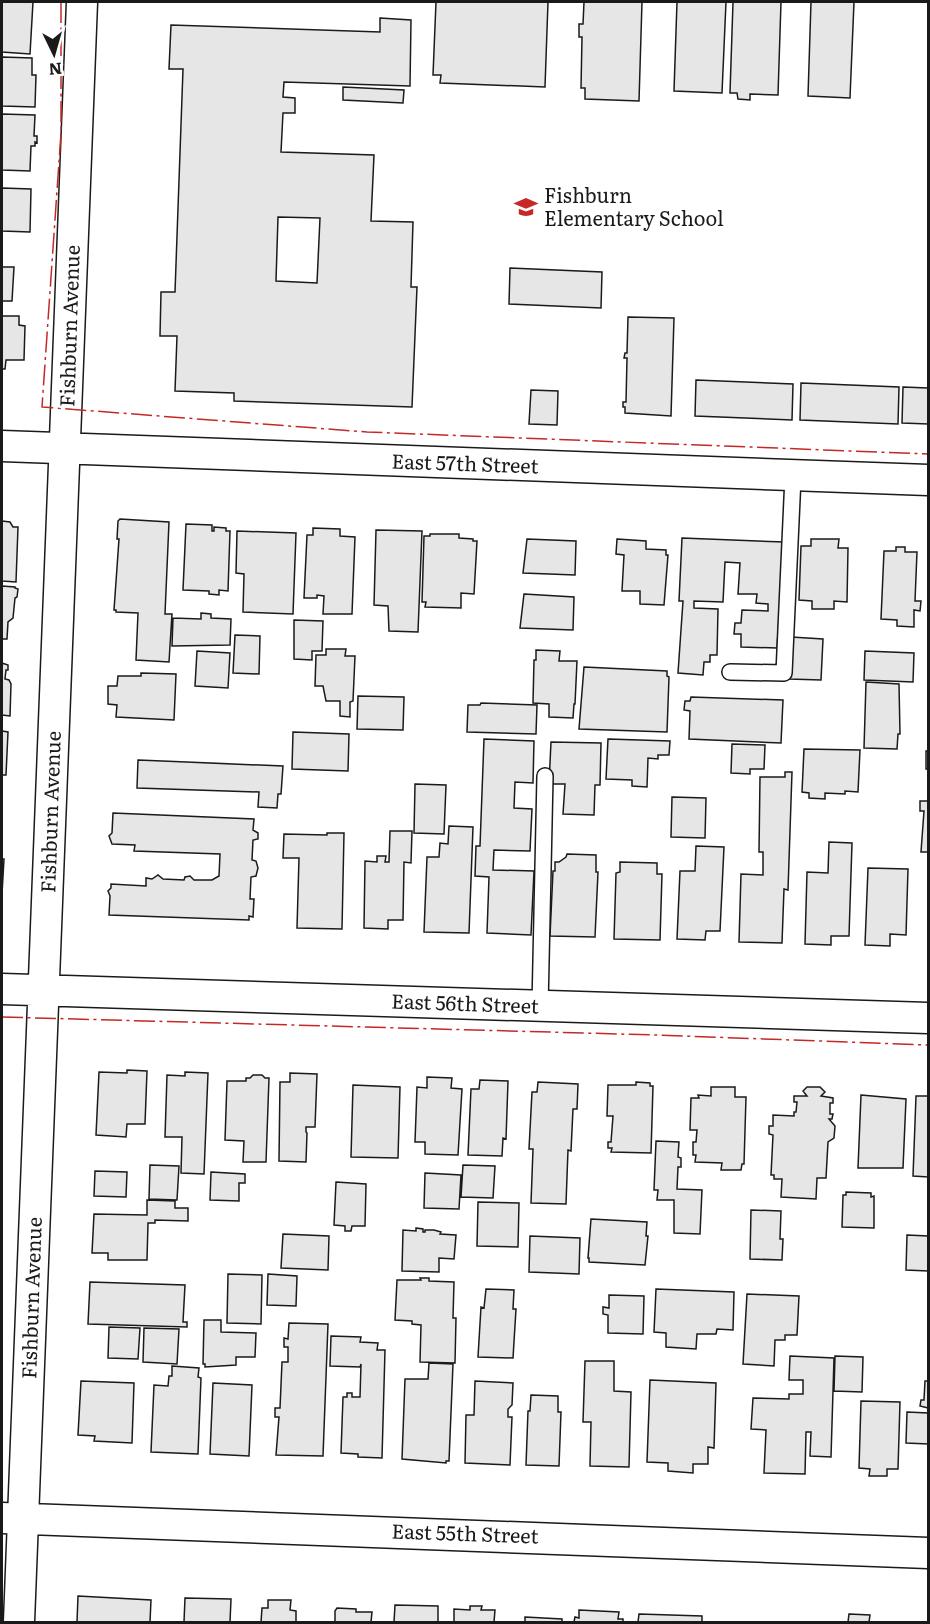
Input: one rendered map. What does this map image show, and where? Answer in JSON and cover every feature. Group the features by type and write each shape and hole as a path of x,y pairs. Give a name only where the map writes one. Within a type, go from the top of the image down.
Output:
{"street":[{"name":"Fishburn Avenue","path":"19,1623 12,1518 44,991 82,2"},
{"name":"East 57th Street","path":"2,446 793,477 928,480"},
{"name":"East 56th Street","path":"2,989 928,1018"},
{"name":"East 55th Street","path":"12,1518 928,1553"}],"lane":[{"path":"730,672 784,673 793,477"},
{"path":"540,1007 544,776"}],"building":[{"path":"2,2 33,2 30,54 2,52"},
{"path":"436,2 548,2 545,87 440,83 441,75 433,75"},
{"path":"584,2 642,2 639,101 585,99 585,88 581,88 582,37 579,37 579,24 583,24"},
{"path":"677,2 726,2 722,93 674,91"},
{"path":"733,2 781,2 778,95 750,94 750,100 738,99 737,93 730,93"},
{"path":"811,2 854,2 850,98 808,96"},
{"path":"380,18 411,20 410,86 284,82 283,97 295,98 295,113 283,113 281,152 374,155 371,221 413,222 411,287 417,287 412,407 234,401 234,393 175,391 177,336 160,336 161,292 175,292 183,69 169,69 171,25 380,32","holes":["278,217 320,218 317,283 276,281"]},
{"path":"2,57 32,58 32,75 36,75 35,107 2,106"},
{"path":"343,87 404,90 403,103 343,100"},
{"path":"2,114 35,115 34,136 37,136 37,143 31,146 30,171 2,170"},
{"path":"2,188 31,189 30,232 2,231"},
{"path":"2,267 14,267 12,301 2,301"},
{"path":"510,268 602,272 601,308 509,304"},
{"path":"2,316 19,316 19,325 25,326 24,360 6,360 5,369 2,369"},
{"path":"628,317 674,318 671,416 625,413 623,402 626,402 627,358 624,358 627,353"},
{"path":"696,380 793,384 792,420 695,416"},
{"path":"801,383 899,387 898,424 800,420"},
{"path":"903,387 928,388 928,424 902,423"},
{"path":"531,390 558,391 557,425 529,424"},
{"path":"120,519 169,522 165,614 172,614 169,662 136,660 138,613 114,610 119,539 117,539 118,521"},
{"path":"2,521 10,522 13,527 18,527 16,582 2,581"},
{"path":"186,524 212,525 212,531 214,527 226,528 226,531 230,531 228,591 219,590 219,595 209,594 209,591 183,590"},
{"path":"313,528 340,529 340,536 355,537 352,614 323,614 324,596 304,598 307,535 313,535"},
{"path":"376,530 422,531 418,632 389,631 388,606 374,605"},
{"path":"237,531 296,533 293,614 243,612 244,574 236,573"},
{"path":"430,534 459,534 459,538 477,541 474,594 461,593 461,608 425,607 426,602 422,602 424,536 430,536"},
{"path":"682,538 784,542 777,648 741,647 741,634 734,634 735,623 741,623 742,610 768,611 768,604 756,603 757,594 738,594 740,563 725,562 723,602 694,601 694,608 718,609 717,655 710,655 710,662 704,662 703,675 678,673 683,601 679,601"},
{"path":"527,539 576,541 575,575 523,573"},
{"path":"617,539 646,541 646,549 666,550 666,555 668,555 664,605 640,604 640,591 622,591 624,555 616,554"},
{"path":"811,539 839,539 838,548 848,548 847,602 834,601 834,609 812,609 812,601 799,600 801,546 811,546"},
{"path":"896,547 905,547 905,552 917,552 915,601 921,601 920,611 914,610 914,627 897,626 897,620 881,619 884,551 896,551"},
{"path":"2,586 18,589 13,618 8,622 7,639 2,639"},
{"path":"524,594 574,597 573,630 520,628"},
{"path":"201,613 211,614 211,618 231,619 230,645 172,646 173,618 201,619"},
{"path":"294,620 323,621 322,651 312,651 312,660 294,659"},
{"path":"235,635 260,636 259,674 233,673"},
{"path":"791,637 823,639 821,680 789,679"},
{"path":"326,649 346,649 345,656 355,656 350,717 340,716 340,701 326,701 323,686 315,686 316,655 326,655"},
{"path":"536,650 560,651 559,661 577,661 573,718 549,717 549,704 533,703"},
{"path":"197,651 230,653 228,688 195,686"},
{"path":"865,651 914,653 913,682 864,680"},
{"path":"2,663 8,665 5,679 11,684 10,716 2,715"},
{"path":"584,667 667,671 669,677 667,732 579,729"},
{"path":"141,673 176,674 174,720 116,717 117,705 108,704 108,686 117,686 118,676 141,676"},
{"path":"866,682 899,684 900,734 898,734 897,749 864,748"},
{"path":"358,696 404,697 403,730 357,729"},
{"path":"691,697 783,700 781,743 689,739 690,711 684,710 685,701 690,701"},
{"path":"481,703 537,705 536,734 467,732 468,705 480,705"},
{"path":"2,731 8,732 6,775 2,775"},
{"path":"293,732 349,734 348,771 292,769"},
{"path":"484,739 534,741 533,783 515,782 514,808 532,809 530,851 494,850 493,870 534,871 531,935 487,933 489,877 475,876 476,846 480,846"},
{"path":"608,739 670,741 669,755 658,755 658,759 648,758 647,787 632,786 632,780 606,779"},
{"path":"551,742 601,743 600,785 595,785 594,815 563,814 565,784 549,784"},
{"path":"732,744 765,745 764,769 750,769 750,774 731,773"},
{"path":"804,749 860,750 858,792 825,793 825,799 809,798 809,793 802,792"},
{"path":"926,751 928,751 928,769 926,769"},
{"path":"138,760 283,766 281,794 278,794 277,808 258,807 259,792 137,788"},
{"path":"785,772 792,772 788,890 784,889 782,943 739,942 741,874 763,875 763,852 759,852 760,777 785,777"},
{"path":"415,784 446,785 444,834 414,833"},
{"path":"672,797 706,798 705,838 671,837"},
{"path":"920,801 928,801 928,852 921,852 924,811 920,811"},
{"path":"113,813 254,819 253,830 258,833 258,839 253,840 252,860 256,861 258,868 256,876 251,877 250,899 254,899 253,917 249,916 249,920 109,915 108,891 111,884 146,886 146,878 152,879 158,875 163,879 184,880 185,877 190,876 194,880 212,880 219,876 220,854 134,851 135,845 112,844 109,836 112,833"},
{"path":"449,826 473,827 469,933 424,932 427,857 439,857 440,843 448,844"},
{"path":"390,831 412,831 411,863 404,862 403,920 388,920 388,929 364,928 365,861 377,862 377,856 386,856 385,862 389,862"},
{"path":"327,833 344,833 342,929 297,928 299,858 283,858 284,834 327,835"},
{"path":"829,842 852,843 849,936 831,936 831,945 805,944 807,872 828,873"},
{"path":"696,846 724,847 720,931 706,931 705,940 677,939 680,871 695,871"},
{"path":"567,854 596,855 596,872 598,872 595,937 550,936 553,871 555,871 555,862 559,862"},
{"path":"2,859 4,859 2,894"},
{"path":"620,862 657,863 657,874 662,874 660,940 614,939 616,873 620,872"},
{"path":"868,868 908,869 906,935 890,934 890,946 865,945"},
{"path":"127,1070 147,1071 145,1124 127,1124 126,1137 96,1135 99,1072 127,1073"},
{"path":"185,1072 208,1073 204,1174 181,1173 182,1137 165,1137 167,1075 185,1076"},
{"path":"290,1073 317,1074 315,1127 306,1127 306,1162 279,1161 280,1082 290,1082"},
{"path":"253,1075 269,1078 266,1162 243,1162 244,1141 225,1140 227,1081 246,1081 246,1078"},
{"path":"427,1077 452,1078 451,1088 462,1089 458,1155 425,1154 425,1142 415,1142 417,1087 427,1088"},
{"path":"480,1080 508,1081 506,1139 503,1138 502,1156 468,1155 471,1089 479,1089"},
{"path":"538,1082 578,1084 577,1109 573,1109 571,1151 568,1150 566,1204 531,1203 533,1149 529,1149 532,1092 537,1092"},
{"path":"636,1082 650,1083 650,1086 653,1086 651,1153 611,1152 612,1148 608,1148 608,1142 611,1142 613,1116 607,1116 608,1085 636,1085"},
{"path":"353,1085 400,1087 398,1158 351,1157"},
{"path":"711,1087 735,1087 735,1097 746,1097 744,1164 741,1170 721,1170 722,1163 695,1162 693,1142 696,1142 697,1130 690,1130 691,1098 699,1098 698,1095 711,1096"},
{"path":"807,1087 820,1087 825,1092 821,1096 833,1098 833,1103 830,1103 830,1114 833,1114 832,1119 829,1119 835,1126 834,1138 828,1142 826,1178 817,1178 816,1199 781,1197 782,1179 774,1179 774,1175 771,1175 773,1135 769,1134 769,1126 773,1126 773,1115 794,1116 797,1102 794,1102 794,1096 807,1096 803,1091"},
{"path":"861,1095 906,1099 903,1168 858,1168"},
{"path":"916,1096 928,1096 928,1177 913,1176"},
{"path":"656,1141 679,1142 678,1157 681,1158 681,1167 678,1167 677,1189 702,1190 700,1234 674,1233 674,1200 657,1200 658,1190 654,1190"},
{"path":"150,1165 179,1166 177,1200 149,1199"},
{"path":"463,1165 495,1166 493,1198 461,1197"},
{"path":"95,1171 127,1172 126,1197 94,1196"},
{"path":"211,1172 245,1174 245,1183 239,1183 239,1201 210,1200"},
{"path":"425,1173 461,1175 459,1209 424,1208"},
{"path":"336,1182 366,1184 365,1226 352,1226 351,1231 345,1231 345,1226 334,1225"},
{"path":"846,1192 871,1193 871,1197 874,1196 874,1228 842,1227 843,1195 846,1195"},
{"path":"147,1200 175,1201 175,1208 188,1208 188,1221 155,1220 155,1223 148,1223 147,1260 108,1260 108,1253 92,1253 94,1214 147,1215"},
{"path":"478,1202 519,1203 518,1247 477,1246"},
{"path":"751,1210 781,1211 782,1260 750,1259"},
{"path":"591,1219 647,1222 645,1265 589,1262"},
{"path":"416,1228 423,1229 423,1232 434,1230 441,1232 440,1234 456,1235 454,1259 439,1258 439,1272 402,1271 403,1230 416,1231"},
{"path":"283,1234 329,1236 328,1270 281,1268"},
{"path":"907,1235 928,1236 928,1271 906,1270"},
{"path":"530,1236 580,1238 579,1274 529,1272"},
{"path":"228,1274 262,1275 261,1324 227,1323"},
{"path":"268,1274 297,1276 296,1306 267,1305"},
{"path":"420,1278 429,1278 429,1281 454,1282 455,1363 420,1362 421,1325 412,1324 412,1321 395,1320 397,1280 421,1280"},
{"path":"90,1282 185,1285 183,1322 187,1322 187,1327 88,1324"},
{"path":"486,1289 514,1290 513,1309 516,1309 513,1358 478,1357 481,1307 484,1308"},
{"path":"656,1289 734,1292 733,1330 717,1329 716,1334 697,1334 696,1349 666,1347 666,1333 654,1332"},
{"path":"747,1294 799,1296 797,1335 785,1335 785,1340 775,1340 774,1366 743,1364"},
{"path":"609,1295 644,1296 643,1334 608,1333 608,1315 603,1314 603,1307 609,1308"},
{"path":"204,1320 221,1320 221,1332 256,1333 255,1357 236,1357 236,1365 205,1367 203,1364"},
{"path":"289,1323 328,1324 323,1456 276,1455 279,1417 275,1417 275,1408 280,1408 282,1362 288,1362 288,1347 284,1347 284,1338 288,1339"},
{"path":"109,1327 140,1328 138,1359 108,1358"},
{"path":"144,1328 179,1329 177,1364 143,1362"},
{"path":"331,1336 361,1337 360,1342 378,1343 377,1350 385,1350 382,1458 358,1457 358,1454 341,1453 343,1397 347,1397 347,1393 352,1393 352,1397 360,1397 361,1364 360,1367 330,1366"},
{"path":"790,1356 834,1358 831,1457 810,1456 811,1432 806,1432 805,1474 764,1473 766,1430 751,1429 753,1398 789,1399 789,1394 803,1394 803,1380 789,1380"},
{"path":"835,1356 863,1357 862,1392 834,1391"},
{"path":"585,1361 614,1361 614,1391 631,1392 629,1467 590,1466 591,1422 583,1422"},
{"path":"429,1363 453,1364 449,1461 446,1463 402,1459 405,1379 428,1379"},
{"path":"172,1366 199,1368 198,1377 201,1378 198,1454 151,1452 154,1385 168,1386 169,1376 172,1376"},
{"path":"650,1380 716,1383 714,1448 708,1447 708,1464 693,1464 693,1473 668,1471 668,1463 647,1462"},
{"path":"81,1381 134,1383 132,1443 94,1441 95,1436 78,1435"},
{"path":"475,1381 513,1383 512,1405 508,1409 508,1417 512,1417 510,1465 465,1463 466,1415 474,1415"},
{"path":"925,1381 928,1381 928,1408 920,1406 921,1400 924,1400"},
{"path":"213,1383 252,1385 249,1456 210,1454"},
{"path":"531,1395 558,1396 558,1412 561,1412 559,1466 526,1465 528,1411 530,1411"},
{"path":"861,1401 900,1402 898,1469 887,1469 887,1476 869,1476 870,1469 859,1468"},
{"path":"907,1412 928,1413 928,1444 906,1443"},
{"path":"78,1596 151,1600 150,1622 77,1622"},
{"path":"185,1598 231,1599 230,1622 184,1622"},
{"path":"268,1600 291,1600 290,1610 296,1611 296,1622 261,1622 262,1608 268,1608"},
{"path":"395,1605 438,1606 438,1622 394,1622"},
{"path":"470,1606 482,1606 481,1610 495,1610 494,1622 454,1622 454,1609 470,1610"},
{"path":"337,1608 356,1609 356,1612 372,1612 371,1622 335,1622"},
{"path":"579,1610 619,1612 618,1619 623,1619 623,1622 574,1622 575,1617 579,1618"},
{"path":"639,1614 702,1616 702,1622 638,1622"},
{"path":"849,1614 870,1615 869,1622 848,1622"},
{"path":"525,1617 562,1619 562,1622 525,1622"}],"power":[{"path":"61,2 61,133 42,407 367,432 928,454"},
{"path":"2,1017 928,1045"}],"place":[{"name":"Fishburn Elementary School","path":"526,207"}]}
